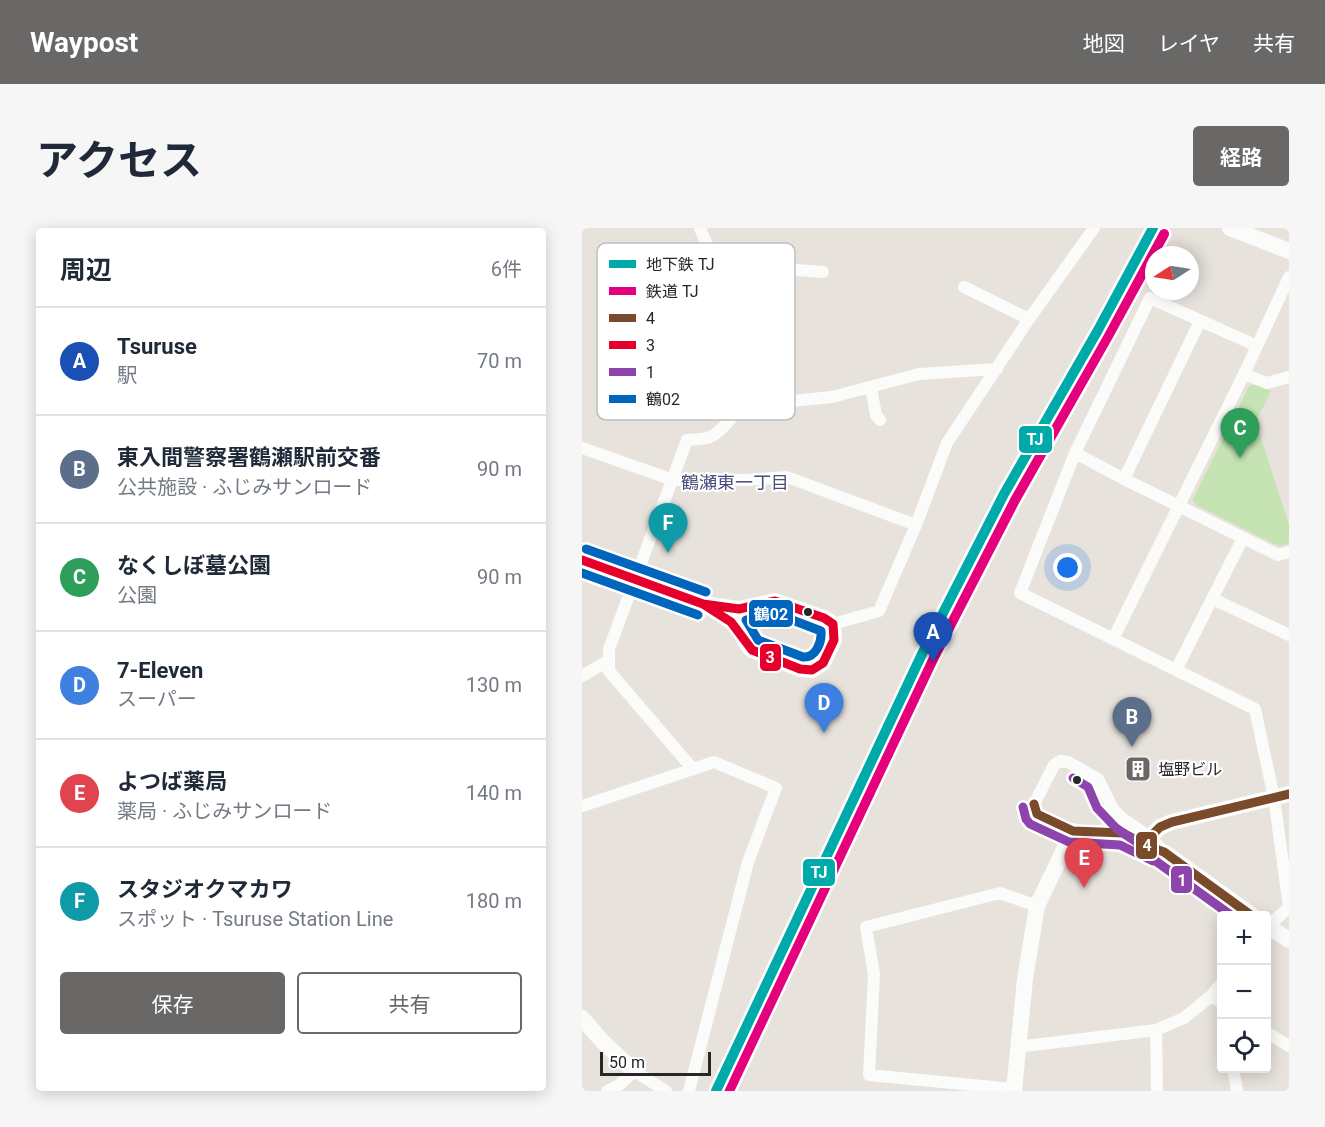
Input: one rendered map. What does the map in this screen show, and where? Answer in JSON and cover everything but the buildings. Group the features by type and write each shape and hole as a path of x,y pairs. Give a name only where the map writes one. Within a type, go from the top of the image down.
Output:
{"street":[{"path":"700,228 707,243"},
{"path":"703,604 738,609 775,601 824,618 833,624 879,611 916,525 947,443 1029,319 1094,228"},
{"path":"1230,228 1289,251"},
{"path":"795,270 823,272"},
{"path":"1113,639 1244,374 1289,277"},
{"path":"964,287 1029,319"},
{"path":"1257,346 1150,298 1075,453 1020,593 1255,709 1281,796 1288,907 1271,923"},
{"path":"1124,479 1200,321"},
{"path":"795,401 832,397 919,374 997,369"},
{"path":"1244,374 1267,383 1289,377"},
{"path":"871,388 876,414 880,420"},
{"path":"692,768 609,672 609,648 687,440 711,437 730,420"},
{"path":"582,448 673,480 747,480 787,477 916,525"},
{"path":"1075,453 1278,555 1289,552"},
{"path":"1176,670 1243,538"},
{"path":"582,560 703,604 732,622 752,650 808,670 818,668 823,663 834,640 833,624"},
{"path":"1213,599 1289,635"},
{"path":"582,676 608,661"},
{"path":"1164,852 1123,833 1073,831 1037,814 1034,804 1054,765 1060,761 1068,762 1098,779 1113,809 1123,819 1150,837 1164,852 1247,911"},
{"path":"582,806 714,762 776,788 748,862 689,1091"},
{"path":"1150,837 1160,826 1172,822 1281,796"},
{"path":"1037,906 1000,893 866,927 874,974 869,1075 1014,1090 1024,979 1037,906 1073,831"},
{"path":"1271,929 1289,940"},
{"path":"1017,1047 1156,1030 1184,1018 1216,999"},
{"path":"582,1018 603,1042 634,1071 666,1091"},
{"path":"1156,1030 1157,1091"},
{"path":"1271,1035 1289,1046"},
{"path":"608,1091 634,1071"},
{"path":"1234,1073 1237,1091"}],"green space":[{"path":"1256,384 1271,391 1256,422 1289,525 1289,543 1281,546 1196,505 1193,499 1249,386"}],"metro line":[{"name":"TJ","path":"716,1091 922,654 1004,494 1098,330 1153,228"}],"rail line":[{"name":"TJ","path":"729,1091 933,659 1015,500 1164,234"}],"transit line":[{"name":"鶴02","path":"586,549 706,592"},
{"name":"3","path":"582,560 703,604"},
{"name":"鶴02","path":"582,573 698,615"},
{"name":"3","path":"775,601 824,618 833,624 834,640 823,663 812,670 800,669 752,650 731,622 703,604 739,609 775,601"},
{"name":"鶴02","path":"774,613 821,631 815,652 808,657 803,657 758,640 746,620 774,613"},
{"name":"1","path":"1073,778 1088,787 1097,808 1116,828 1142,846 1157,862 1225,911"},
{"name":"4","path":"1150,837 1160,827 1172,822 1289,794"},
{"name":"4","path":"1034,804 1037,814 1073,831 1123,833 1164,852 1245,911"},
{"name":"1","path":"1023,807 1030,824 1069,842 1120,845 1153,861"}],"place":[{"name":"なくしぼ墓公園","path":"1240,458"},
{"name":"スタジオクマカワ","path":"668,553"},
{"name":"Tsuruse","path":"933,662"},
{"name":"7-Eleven","path":"824,733"},
{"name":"東入間警察署鶴瀬駅前交番","path":"1132,747"},
{"name":"塩野ビル","path":"1138,769"},
{"name":"よつば薬局","path":"1084,888"}],"district":[{"name":"鶴瀬東一丁目","path":"735,482"}]}
